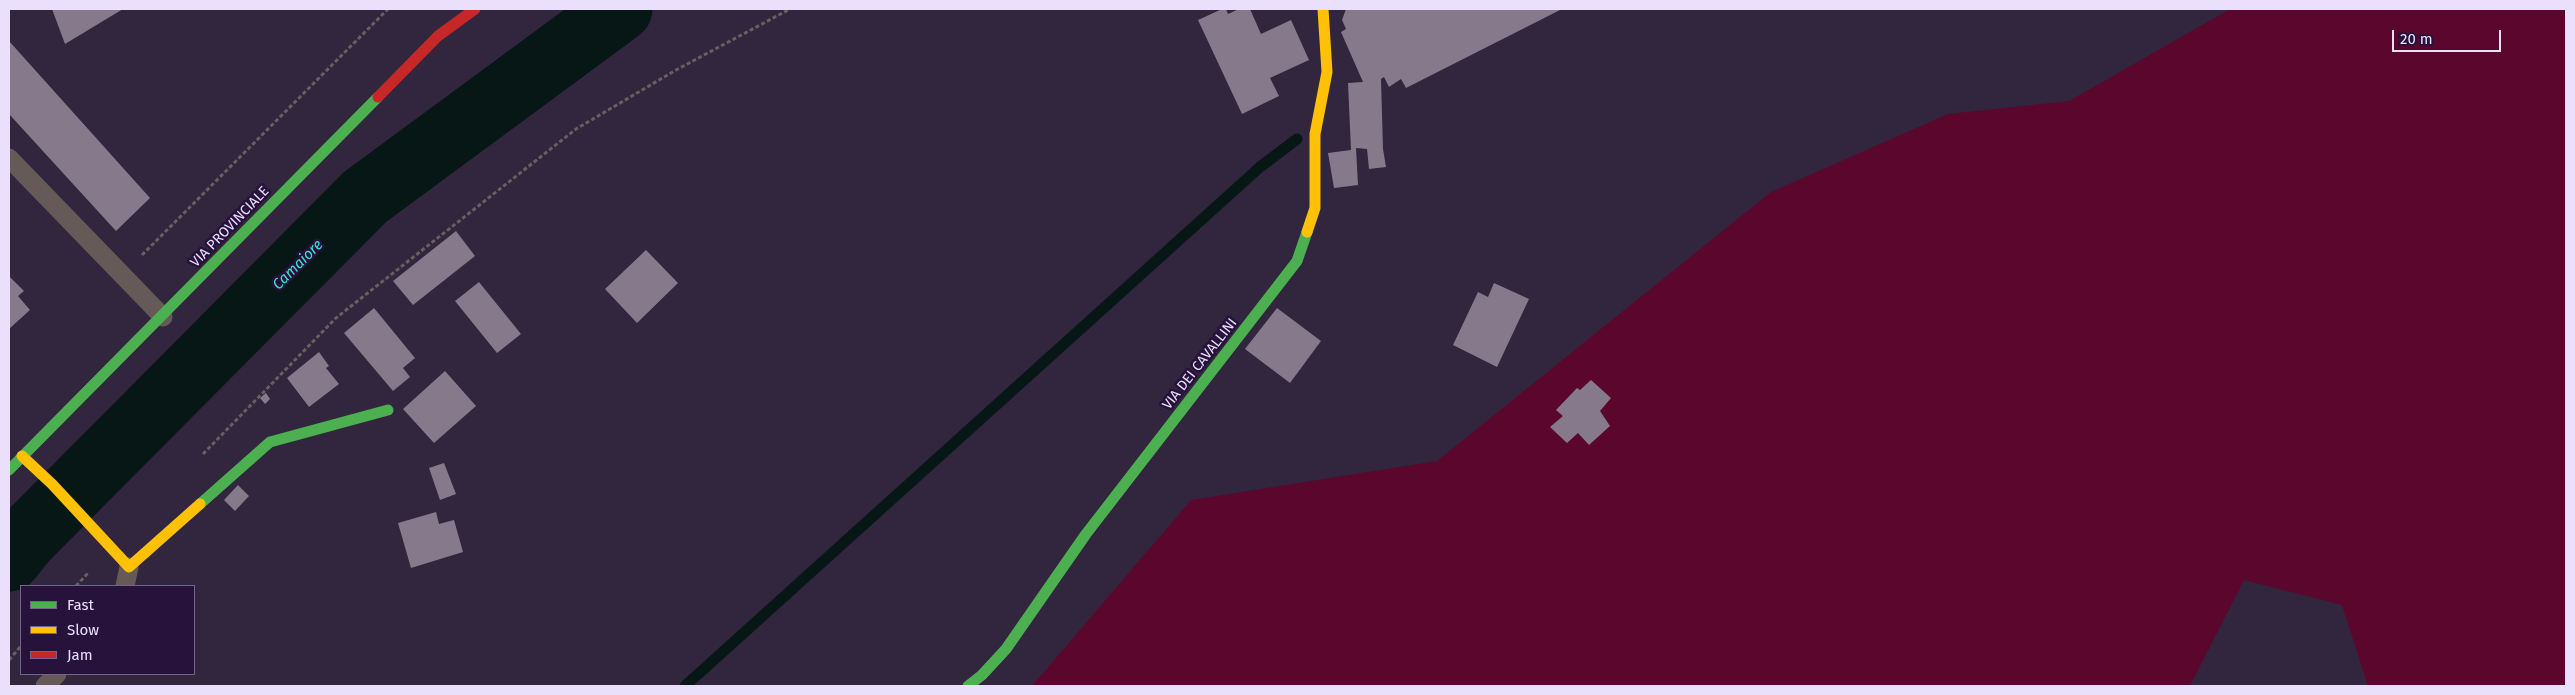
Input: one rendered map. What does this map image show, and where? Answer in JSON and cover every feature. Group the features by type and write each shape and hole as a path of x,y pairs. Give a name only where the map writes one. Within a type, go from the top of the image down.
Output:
{"street":[{"name":"VIA PROVINCIALE","path":"9,470 163,317 438,36 475,9"},
{"name":"VIA DEI CAVALLINI","path":"968,686 982,676 1012,641 1056,575 1297,261 1315,208 1315,134 1328,72 1323,9"},
{"path":"22,456 52,484 129,566 270,442 388,410"}],"lane":[{"path":"9,158 163,317"},
{"path":"124,585 129,566"},
{"path":"45,686 56,675"}],"path":[{"path":"122,274 388,9"},
{"path":"200,457 336,318 576,129 676,70 790,9"},
{"path":"9,660 20,647"}],"shaded area":[{"path":"2230,9 2566,9 2566,686 2368,686 2342,605 2244,580 2190,686 1032,686 1191,500 1437,461 1771,192 1948,114 2069,101"}],"building":[{"path":"52,9 123,9 65,44"},
{"path":"1226,9 1228,14 1239,9 1250,9 1261,34 1291,20 1309,60 1270,78 1279,96 1242,114 1198,20"},
{"path":"1346,9 1562,9 1406,88 1401,79 1389,87 1384,77 1381,79 1383,149 1386,167 1369,169 1367,149 1356,148 1358,185 1334,188 1328,153 1351,150 1348,83 1363,82 1341,32 1346,29 1342,20"},
{"path":"9,41 150,198 116,231 9,114"},
{"path":"456,231 475,256 413,305 393,281"},
{"path":"646,250 678,283 637,323 605,289"},
{"path":"9,276 24,291 18,296 30,310 9,329"},
{"path":"479,282 521,334 497,353 455,301"},
{"path":"1494,283 1529,299 1497,367 1453,345 1478,292 1488,297"},
{"path":"374,308 415,358 403,368 410,377 393,391 344,333"},
{"path":"1277,308 1321,341 1290,383 1245,349"},
{"path":"319,352 329,366 326,368 339,384 309,407 287,378"},
{"path":"445,371 476,406 434,443 403,409"},
{"path":"1591,380 1611,398 1600,411 1610,426 1589,445 1578,433 1567,443 1550,427 1563,416 1556,410 1577,388 1580,390"},
{"path":"266,393 270,399 265,404 260,398"},
{"path":"444,463 456,494 440,500 429,468"},
{"path":"238,485 249,496 235,511 224,500"},
{"path":"436,512 439,524 454,520 463,552 411,568 398,523"}],"waterway":[{"name":"Camaiore","path":"9,559 25,539 365,197 620,9"},
{"path":"685,686 1260,167 1297,139"}],"traffic: fast":[{"path":"9,470 378,97"},
{"path":"968,686 982,675 1006,649 1086,534 1297,261 1307,232"},
{"path":"200,504 270,442 388,410"}],"traffic: slow":[{"path":"1307,232 1315,208 1315,134 1327,72 1323,9"},
{"path":"22,456 52,484 129,567 200,504"}],"traffic: jam":[{"path":"378,97 438,36 475,9"}]}
